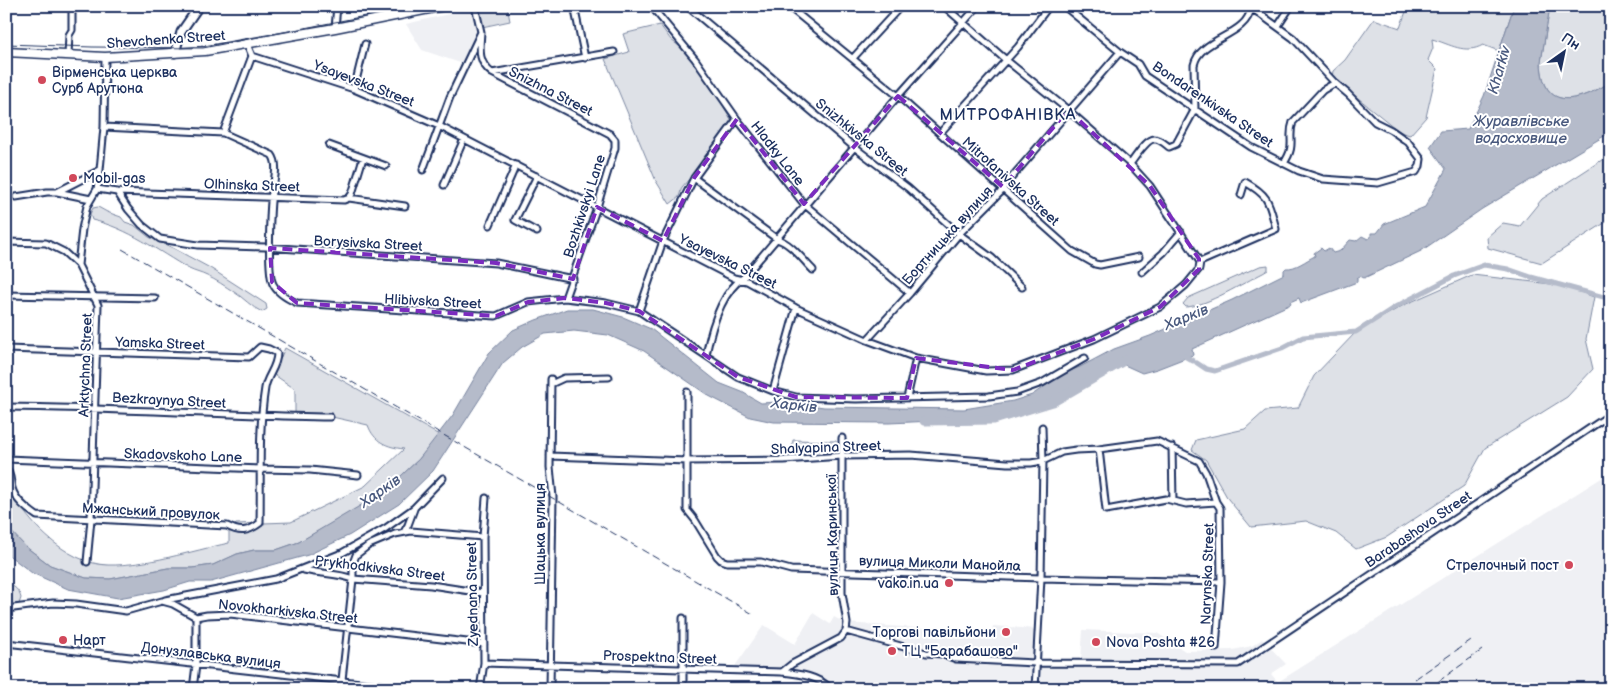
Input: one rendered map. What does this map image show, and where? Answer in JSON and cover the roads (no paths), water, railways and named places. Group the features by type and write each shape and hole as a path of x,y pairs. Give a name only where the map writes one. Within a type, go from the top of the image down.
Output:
{"main road":[{"name":"Shevchenka Street","path":"6,52 105,57 206,51 444,6"}],"street":[{"path":"68,55 69,35 72,30 72,6"},
{"path":"175,53 181,32 199,6"},
{"path":"334,28 337,6"},
{"path":"469,59 480,59 481,32 475,6"},
{"path":"574,6 585,58"},
{"name":"Hladky Lane","path":"651,6 695,59 737,119 804,204 910,292"},
{"name":"Snizhkivska Street","path":"687,6 854,147 908,188 959,234 992,258 1022,286"},
{"name":"Mitrofanivska Street","path":"788,6 898,96 1072,251 1095,264 1104,265 1139,257"},
{"path":"853,58 901,6"},
{"path":"944,6 1130,164 1150,186 1200,262 1276,229 1265,195 1245,182 1241,195"},
{"path":"706,355 710,332 718,311 736,281 744,277 804,204 978,6"},
{"path":"940,133 1006,60 1049,6"},
{"name":"Bondarenkivska Street","path":"1064,6 1120,52 1138,64 1145,76 1250,147 1322,178 1378,183 1416,172 1421,163 1420,156 1408,142 1375,122 1348,94 1334,83"},
{"path":"1278,26 1291,6"},
{"path":"1250,7 1293,38 1334,83 1323,90 1293,122 1291,129 1292,145 1284,163"},
{"path":"1130,164 1149,140 1157,139 1169,146 1175,146 1195,110 1195,60 1202,52 1244,23 1250,14 1250,7"},
{"path":"423,170 450,97 481,32"},
{"path":"223,133 252,56 247,44"},
{"path":"354,89 365,44"},
{"path":"492,73 614,52"},
{"name":"Бортницька вулиця","path":"867,340 959,234 1000,194 1068,110 1120,52"},
{"name":"Ysayevska Street","path":"252,56 354,89 439,126 734,278 747,281 796,308 867,340 916,358 986,371 1013,370 1094,339 1160,308 1186,285 1199,269 1200,262"},
{"path":"78,265 87,206 97,189 100,170 104,128 105,57"},
{"name":"Snizhna Street","path":"480,59 485,68 492,73 610,134 615,140"},
{"path":"503,79 503,74 506,70"},
{"path":"639,311 663,241 694,178 737,119"},
{"path":"104,128 223,133 266,151 274,157 276,164 272,197 270,248"},
{"path":"444,185 464,139"},
{"name":"Bozhkivskyi Lane","path":"573,279 615,148 615,140"},
{"path":"329,145 386,166"},
{"path":"349,198 364,158"},
{"path":"490,225 516,165"},
{"path":"57,192 100,170"},
{"path":"536,176 515,220 537,232"},
{"path":"694,178 777,239 781,240 796,252 813,270"},
{"name":"Olhinska Street","path":"97,189 118,192 344,200 349,198 405,206"},
{"path":"16,197 57,192 91,199"},
{"name":"Borysivska Street","path":"118,192 128,209 142,225 160,239 198,245 496,263 573,279"},
{"path":"1142,272 1181,232"},
{"path":"6,242 46,243 64,252 78,265"},
{"name":"Hlibivska Street","path":"270,248 272,282 290,300 304,304 496,316 528,302 565,298 606,303 639,311 738,377 773,392 796,397 856,399 989,396 1017,392 1042,383 1086,358"},
{"name":"Arktychna Street","path":"78,265 98,305 91,519 87,562"},
{"path":"565,298 573,279"},
{"path":"6,295 155,298"},
{"path":"773,392 796,308"},
{"name":"Yamska Street","path":"6,349 249,358 260,348 269,349 277,354 277,361 267,378 262,416"},
{"path":"907,398 916,358"},
{"name":"Шацька вулиця","path":"550,689 553,497 550,456 551,381 564,378 609,377"},
{"path":"687,392 687,461"},
{"name":"Bezkraynya Street","path":"6,407 95,408 262,416 330,417"},
{"name":"Barabashova Street","path":"1035,663 1238,664 1611,414"},
{"path":"261,469 262,416"},
{"path":"1035,689 1041,578 1042,427"},
{"name":"вулиця Каринської","path":"842,438 842,593 847,619 846,631"},
{"name":"Shalyapina Street","path":"550,456 687,461 784,460 842,456 911,456 1031,463 1043,461 1062,452 1099,450 1157,441"},
{"name":"Narynska Street","path":"1157,441 1199,461 1220,508 1221,582 1216,648"},
{"path":"1172,447 1173,501"},
{"path":"1099,450 1106,510 1166,499 1186,504 1216,502"},
{"name":"Skadovskoho Lane","path":"6,459 310,470 358,475"},
{"name":"вулиця Миколи Манойла","path":"687,461 686,510 695,520 717,556 727,562 760,562 791,570 1221,582"},
{"name":"Мжанський провулок","path":"6,468 11,478 13,492 26,508 37,516 226,526 243,532 249,531 260,523 261,469"},
{"path":"6,609 52,603 76,604 126,611 162,601 276,579 342,553 386,528 414,508 443,478"},
{"name":"Zyednana Street","path":"480,689 484,663 483,538 486,498"},
{"path":"404,532 414,508"},
{"path":"408,525 411,531"},
{"path":"341,689 353,578 353,562 356,555 369,545 411,531 483,538"},
{"name":"Prykhodkivska Street","path":"304,569 322,574 431,585 483,593"},
{"path":"162,601 173,604 196,617 196,665 193,689"},
{"name":"Novokharkivska Street","path":"196,617 230,614 484,644"},
{"path":"683,618 683,689"},
{"path":"782,672 792,664 841,638 846,631 926,653 943,654 956,659 1035,663"},
{"name":"Донузлавська вулиця","path":"6,643 414,689"},
{"name":"Prospektna Street","path":"484,663 782,672 799,674 822,681 831,689"},
{"path":"1606,689 1611,683"}],"water":[{"path":"1514,6 1550,6 1541,62 1543,79 1548,90 1556,96 1565,99 1575,98 1599,89 1611,82 1611,132 1482,209 1421,251 1364,278 1360,276 1357,278 1357,282 1301,303 1299,298 1290,302 1291,304 1192,349 1193,355 1157,369 1142,373 1120,363 1111,365 1085,385 1041,405 1001,418 889,423 774,422 750,417 709,396 644,351 608,335 574,331 545,334 522,347 503,363 433,471 399,504 350,535 308,555 211,582 190,582 164,590 118,598 68,589 32,573 6,553 6,526 26,547 50,565 86,578 110,579 168,568 192,568 213,565 237,554 254,550 276,550 299,542 385,491 419,459 453,415 489,353 513,330 567,309 593,309 623,317 651,329 719,383 742,392 761,403 778,402 790,406 802,404 824,407 964,409 1013,401 1032,395 1064,373 1080,367 1114,349 1150,336 1232,300 1284,274 1286,268 1297,266 1315,256 1314,253 1321,248 1324,251 1329,248 1333,253 1340,251 1350,240 1356,241 1362,236 1368,239 1371,237 1371,233 1377,233 1384,224 1425,207 1446,169 1430,147 1441,131 1468,129 1484,96"}],"waterway":[{"path":"1197,363 1206,369 1215,371 1282,348 1303,337 1356,332 1395,307 1454,276 1484,265 1508,269 1611,299"},
{"path":"1181,354 1193,361"},
{"name":"Харків","path":"924,421 994,420 1053,402 1129,358"}],"tram line":[{"path":"6,44 203,48 416,6"}],"railway":[{"path":"122,249 753,614"},
{"path":"1415,679 1474,638"},
{"path":"1428,689 1482,650"}],"place":[{"name":"Вірменська церква Сурб Арутюна","path":"42,80"},
{"name":"Mobil-gas","path":"73,178"},
{"name":"Стрелочный пост","path":"1569,565"},
{"name":"vako.in.ua","path":"949,583"},
{"name":"Торгові павільйони","path":"1006,632"},
{"name":"Нарт","path":"63,640"},
{"name":"Nova Poshta #26","path":"1096,642"},
{"name":"ТЦ \"Барабашово\"","path":"892,651"}],"district":[{"name":"МИТРОФАНІВКА","path":"1008,114"}],"water label":[{"name":"Kharkiv","path":"1499,70"},
{"name":"Журавлівське водосховище","path":"1521,130"}]}
